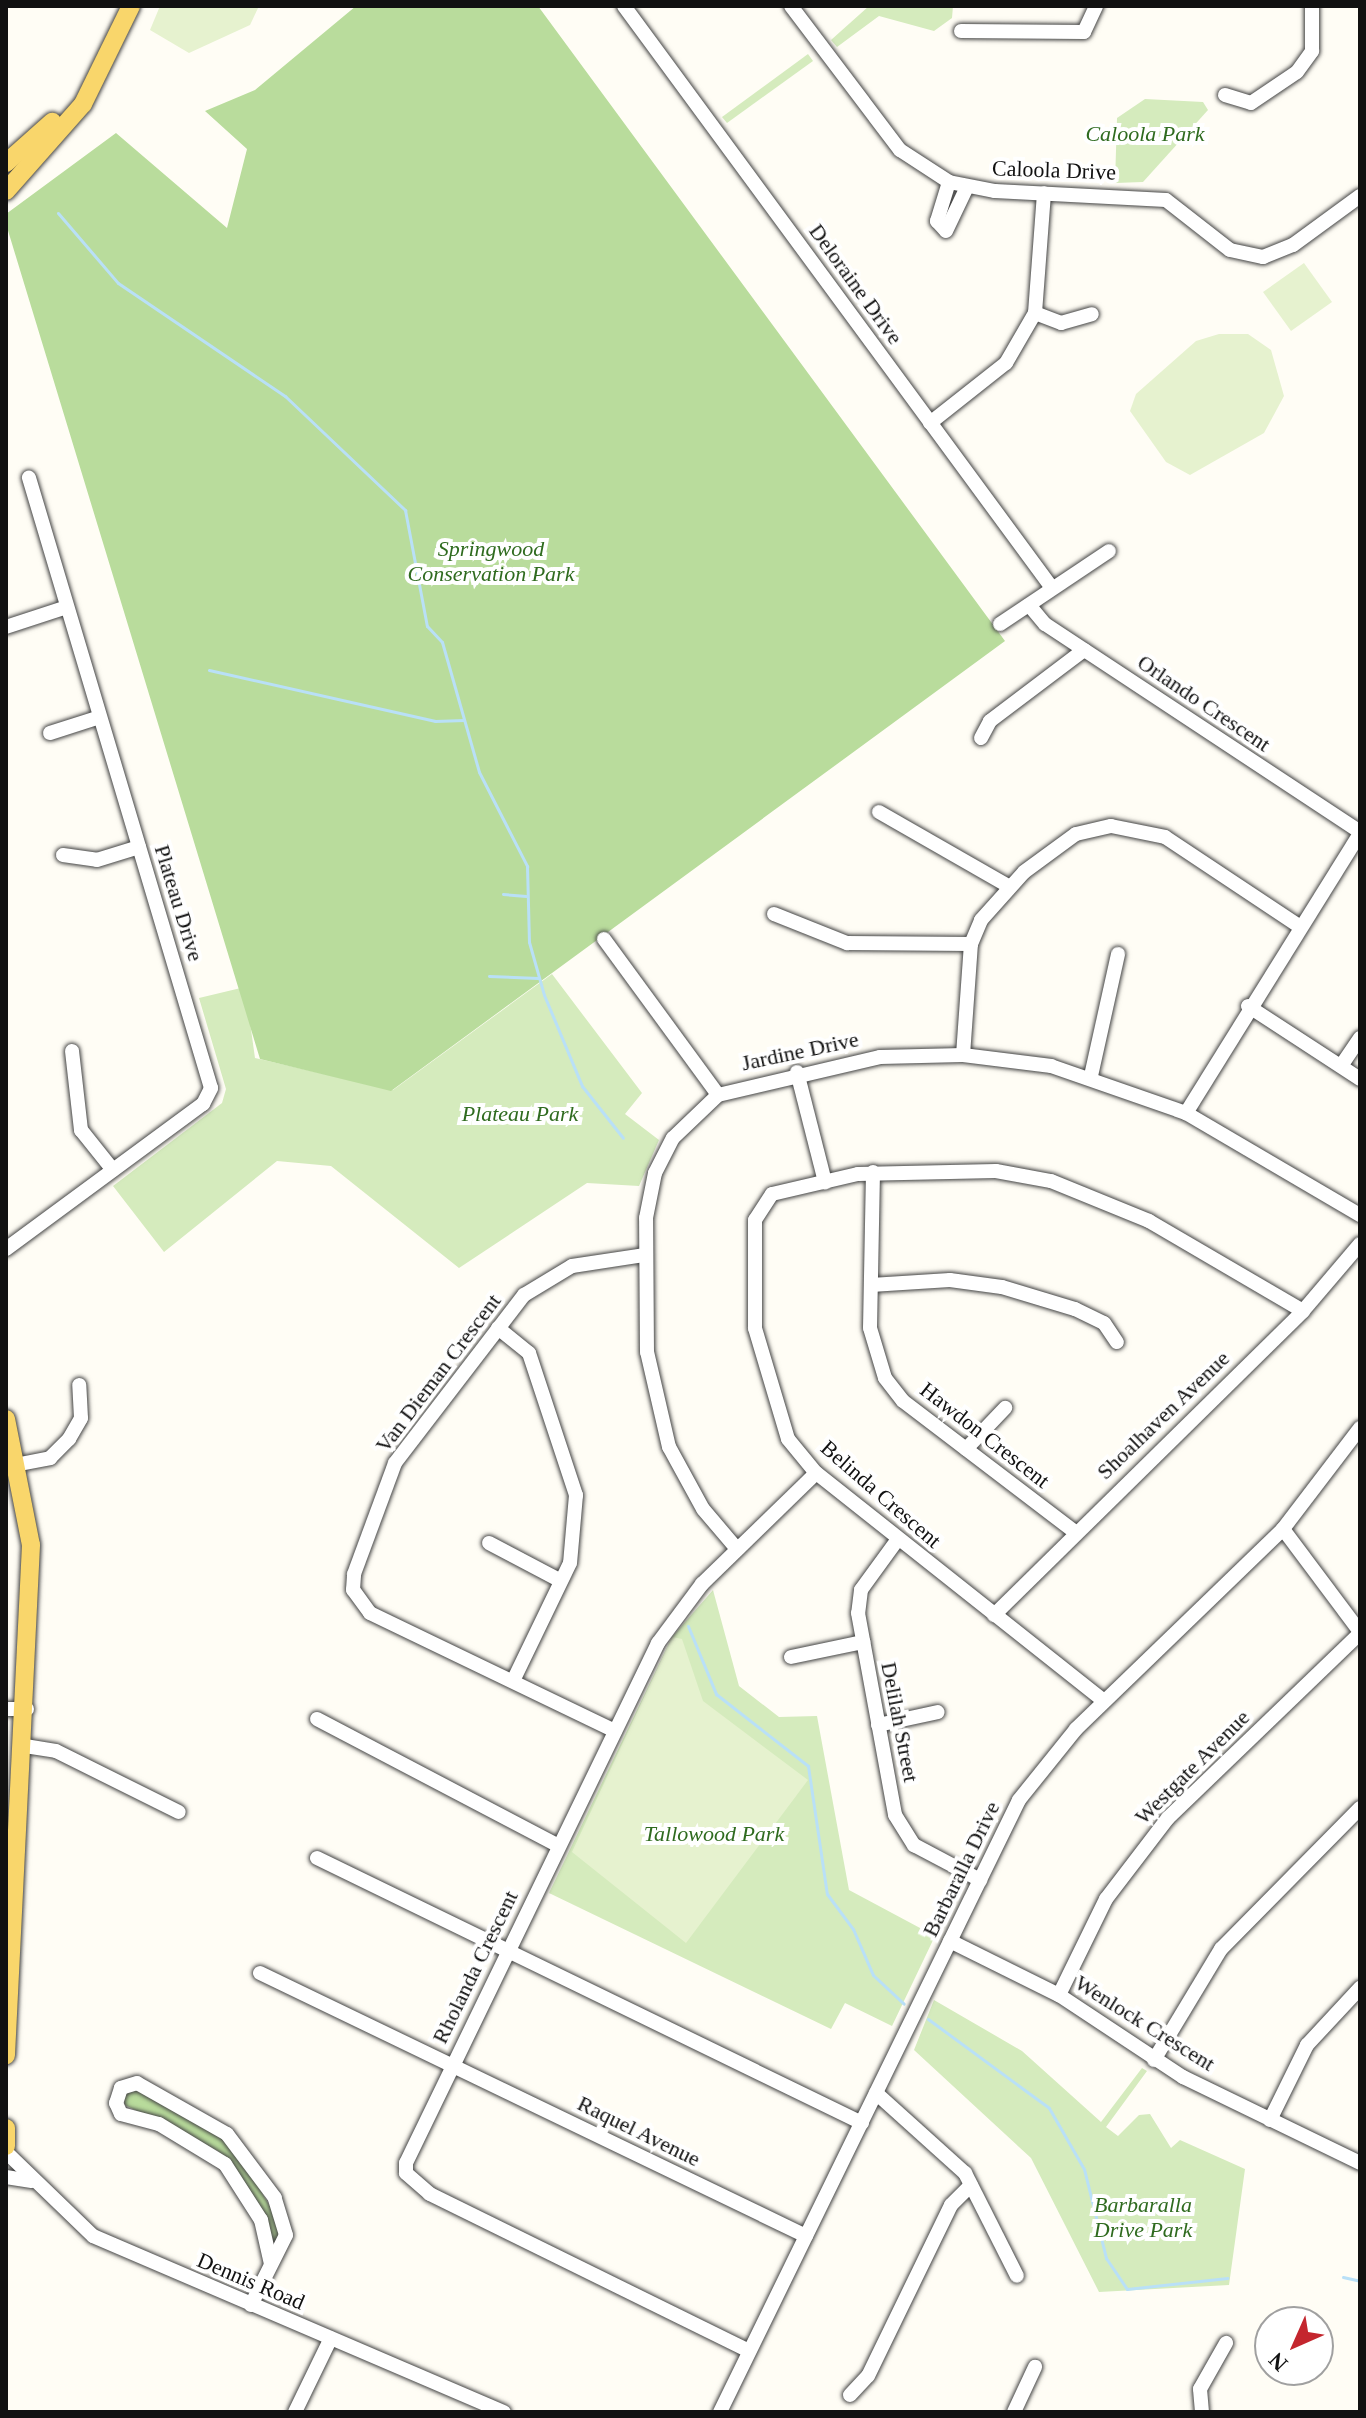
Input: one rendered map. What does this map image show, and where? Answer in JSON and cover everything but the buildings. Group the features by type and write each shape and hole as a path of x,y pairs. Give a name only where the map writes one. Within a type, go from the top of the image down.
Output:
{"main road":[{"path":"6,191 83,104 131,6"},
{"path":"6,163 77,98 114,41"},
{"path":"6,1419 20,1464 31,1545 27,1709 6,2055"},
{"path":"6,2128 6,2146"}],"street":[{"name":"Deloraine Drive","path":"624,6 1052,588"},
{"name":"Caloola Drive","path":"791,6 900,150 949,182 967,187 1166,200 1230,250 1263,257 1293,245 1360,196"},
{"path":"961,31 1084,32 1096,6"},
{"path":"1225,95 1251,103 1297,72 1312,51 1312,6"},
{"path":"949,182 937,221 946,231 967,187"},
{"path":"930,423 1006,363 1035,313 1044,193"},
{"path":"1035,313 1061,323 1092,314"},
{"name":"Plateau Drive","path":"6,1249 203,1104 211,1088 29,478"},
{"path":"1000,624 1109,551"},
{"name":"Orlando Crescent","path":"1029,605 1084,650 1360,833"},
{"path":"6,627 67,607"},
{"path":"981,738 990,721 1084,650"},
{"path":"50,733 100,717"},
{"path":"879,812 1008,886"},
{"path":"963,1055 971,944 1008,886 1076,834 1136,828 1165,837 1299,926"},
{"path":"1186,1113 1248,1006 1360,833"},
{"path":"63,855 97,860 139,847"},
{"path":"774,914 847,943 971,944"},
{"path":"604,939 718,1095"},
{"path":"1091,1076 1118,954"},
{"path":"1248,1006 1360,1079"},
{"path":"1341,1066 1360,1038"},
{"path":"72,1051 81,1130 113,1170"},
{"name":"Jardine Drive","path":"737,1549 697,1499 658,1417 647,1352 645,1255 650,1193 662,1156 718,1095 797,1072 866,1058 963,1055 1091,1076 1186,1113 1360,1215"},
{"path":"797,1072 825,1182"},
{"name":"Belinda Crescent","path":"1104,1701 816,1473 788,1439 763,1371 755,1220 772,1194 873,1172 969,1169 1051,1181 1149,1221 1303,1311"},
{"name":"Hawdon Crescent","path":"873,1172 870,1328 885,1378 966,1449 1075,1532"},
{"name":"Shoalhaven Avenue","path":"994,1615 1303,1311 1360,1244"},
{"name":"Van Dieman Crescent","path":"615,1731 370,1613 353,1590 395,1463 498,1328 548,1277 645,1255"},
{"path":"871,1285 950,1280 1002,1287 1075,1309 1104,1323 1117,1342"},
{"path":"498,1328 529,1353 576,1495 577,1530 561,1581 513,1681"},
{"path":"20,1464 50,1458 69,1439 81,1418 79,1385"},
{"path":"966,1449 1005,1408"},
{"name":"Barbaralla Drive","path":"720,2412 1019,1800 1104,1701 1283,1529 1358,1434"},
{"name":"Rholanda Crescent","path":"749,2351 415,2184 406,2163 670,1623 737,1549 816,1473"},
{"path":"1283,1529 1360,1632"},
{"name":"Delilah Street","path":"898,1539 861,1590 863,1642 901,1827 914,1845 980,1880"},
{"path":"489,1543 561,1581"},
{"name":"Westgate Avenue","path":"1059,1995 1106,1899 1168,1818 1360,1632"},
{"path":"791,1657 863,1642"},
{"path":"6,1709 27,1709"},
{"path":"878,1725 938,1712"},
{"path":"317,1719 559,1846"},
{"path":"25,1746 56,1751 179,1812"},
{"path":"1154,2060 1221,1949 1360,1808"},
{"path":"317,1858 862,2123"},
{"name":"Wenlock Crescent","path":"950,1941 1059,1995 1154,2060 1360,2163"},
{"name":"Raquel Avenue","path":"260,1973 806,2236"},
{"path":"1270,2120 1307,2045 1360,1988"},
{"path":"251,2305 271,2264 287,2228 237,2144 143,2086 121,2088 121,2114 159,2124 225,2164 261,2220 271,2264"},
{"path":"876,2093 971,2185 1017,2276"},
{"name":"Dennis Road","path":"6,2152 93,2236 331,2338 472,2406 504,2412"},
{"path":"6,2177 36,2182"},
{"path":"850,2395 868,2376 951,2205 971,2185"},
{"path":"295,2412 331,2338"},
{"path":"1202,2412 1200,2389 1226,2343"},
{"path":"1014,2412 1035,2367"}],"green space":[{"path":"160,6 259,6 250,25 189,53 150,30"},
{"name":"Springwood Conservation Park","path":"356,6 538,6 1005,641 391,1091 260,1059 6,224 6,214 116,133 227,228 247,149 205,111 255,90"},
{"path":"869,6 953,6 952,18 934,31 879,16 837,47 831,40"},
{"path":"808,54 813,61 727,123 722,117"},
{"name":"Caloola Park","path":"1145,99 1203,102 1208,110 1143,182 1115,183 1117,118"},
{"path":"1304,263 1332,302 1291,331 1263,292"},
{"path":"1219,334 1248,334 1271,350 1284,396 1264,433 1190,475 1166,462 1130,411 1136,394 1196,341"},
{"name":"Plateau Park","path":"552,974 642,1093 625,1114 659,1140 639,1186 587,1183 459,1268 331,1166 277,1161 164,1252 113,1186 222,1103 226,1089 199,998 245,987 255,1058 393,1090"},
{"name":"Tallowood Park","path":"713,1590 739,1686 779,1717 817,1716 849,1890 935,1936 892,2026 845,2003 831,2029 549,1893 672,1637"},
{"path":"672,1637 682,1639 703,1701 808,1780 686,1943 572,1852"},
{"name":"Barbaralla Drive Park","path":"934,2000 1022,2051 1101,2122 1142,2068 1147,2071 1106,2127 1118,2136 1139,2115 1150,2114 1171,2148 1180,2140 1245,2169 1229,2285 1099,2292 1031,2158 914,2050"},
{"path":"140,2089 235,2147 282,2227 275,2245 254,2198 218,2151 125,2105 123,2093"}],"waterway":[{"path":"58,213 118,283 285,396 405,510 427,626 442,642 479,772 527,866 529,942 544,995 582,1086 623,1138"},
{"path":"209,670 435,721 464,720"},
{"path":"503,894 526,896"},
{"path":"489,976 538,978"},
{"path":"688,1626 716,1694 808,1766 827,1894 853,1929 873,1975 904,2004"},
{"path":"928,2019 1049,2108 1084,2169 1106,2258 1127,2289 1227,2278"},
{"path":"1343,2277 1360,2281"}]}
